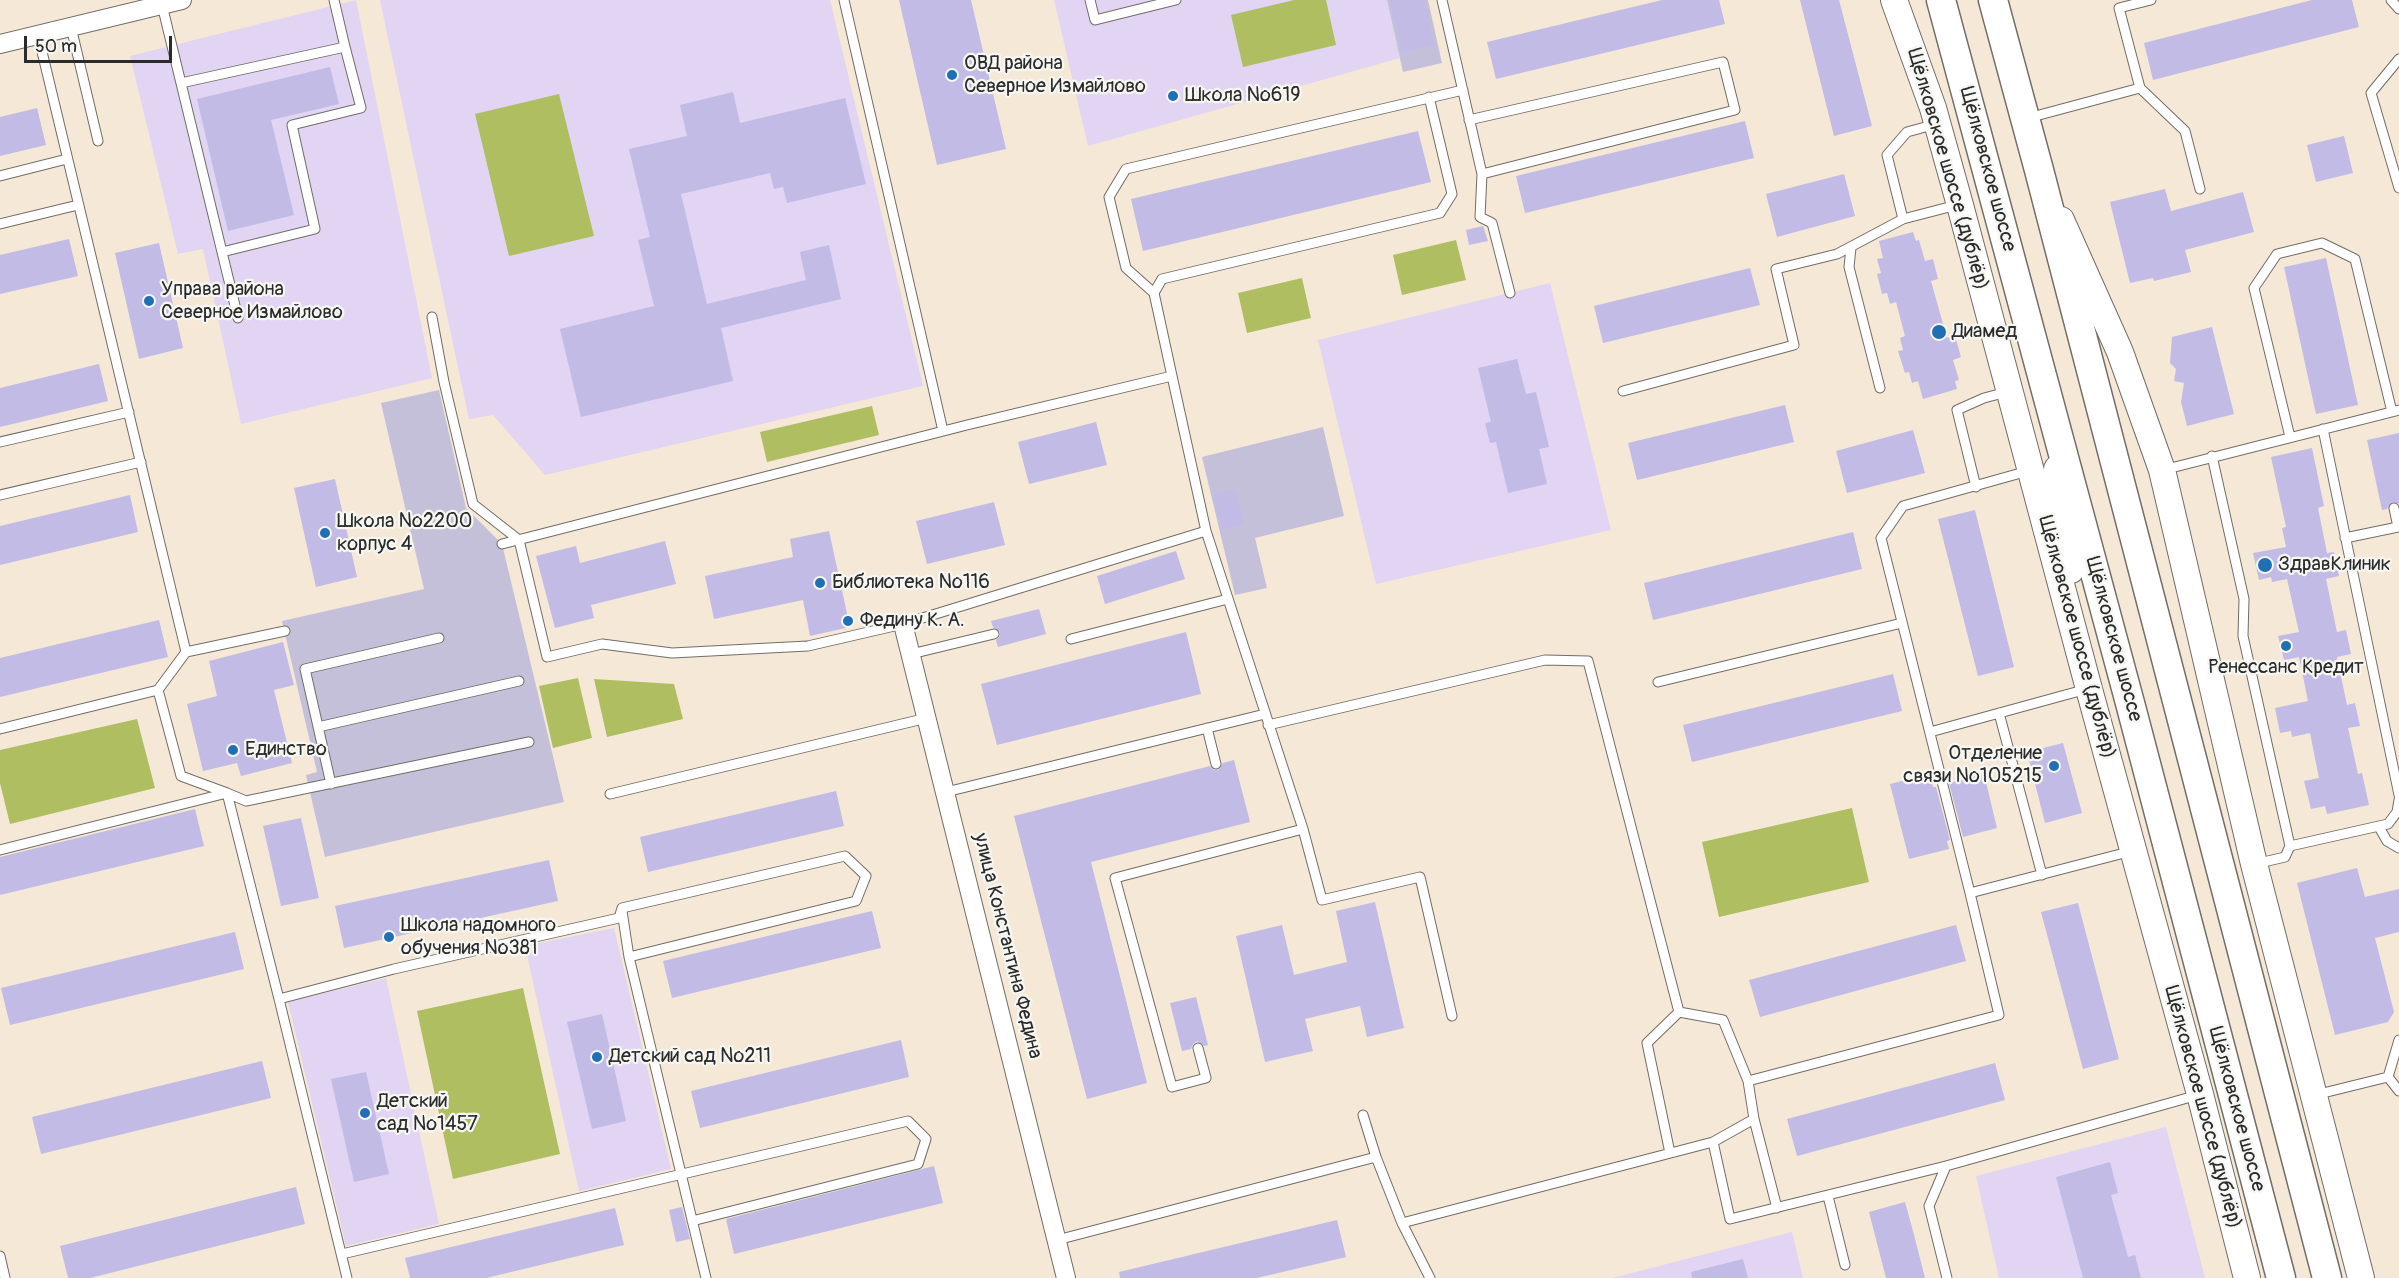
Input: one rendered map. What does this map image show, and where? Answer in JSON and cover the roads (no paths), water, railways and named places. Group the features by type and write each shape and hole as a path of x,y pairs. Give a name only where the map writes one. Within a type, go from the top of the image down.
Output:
{"main road":[{"name":"Щёлковское шоссе (дублёр)","path":"1894,0 1937,123 1960,204 2088,689 2200,1094 2247,1278"},
{"name":"Щёлковское шоссе","path":"1941,0 2130,703 2281,1278"},
{"path":"1993,0 2327,1278"},
{"path":"2039,170 2120,352 2162,470 2254,864 2361,1278"},
{"path":"2045,389 2088,689"}],"street":[{"path":"0,44 182,0"},
{"name":"улица Константина Федина","path":"903,624 1066,1278"}],"lane":[{"path":"222,252 315,229 292,125 361,108 334,0"},
{"path":"844,0 943,431"},
{"path":"1090,0 1095,20 1176,0"},
{"path":"1442,0 1482,174 1480,217 1492,223 1510,293"},
{"path":"2151,0 2119,8 2140,88 2186,131 2200,189"},
{"path":"2391,0 2399,9"},
{"path":"162,5 238,318"},
{"path":"70,27 98,141"},
{"path":"38,35 186,652"},
{"path":"181,83 345,47"},
{"path":"2399,59 2371,93 2399,188"},
{"path":"1469,120 1723,62 1735,110 1482,174"},
{"path":"2024,119 2140,88"},
{"path":"1452,1016 1419,877 1322,900 1303,829 1206,531 1154,293 1126,268 1109,197 1126,169 1464,90"},
{"path":"1154,293 1162,279 1440,213 1452,194 1429,98"},
{"path":"1903,219 1887,155 1907,132 1937,123"},
{"path":"0,176 67,159"},
{"path":"1623,391 1794,345 1776,269 1837,254 1903,219 1960,204"},
{"path":"0,224 78,205"},
{"path":"2162,470 2395,411 2355,259 2322,243 2277,254 2254,288 2290,437"},
{"path":"1851,248 1849,267 1880,388"},
{"path":"432,317 444,382 473,504 519,540 547,657 602,644 672,653 808,646 903,624 1206,531"},
{"path":"502,544 943,431 1172,376"},
{"path":"1976,487 1957,410 1984,398 2009,392"},
{"path":"0,442 129,412"},
{"path":"2323,429 2399,795"},
{"path":"2212,456 2244,599 2243,636 2290,846 2285,857 2254,864"},
{"path":"0,495 141,462"},
{"path":"1748,1081 2000,1015 1881,538 1903,506 2031,471"},
{"path":"2345,538 2398,527 2394,508"},
{"path":"1071,639 1228,599"},
{"path":"1658,682 1902,623"},
{"path":"0,729 158,690 186,652 285,631"},
{"path":"911,654 994,634"},
{"path":"331,784 305,669 439,638"},
{"path":"1268,725 1545,660 1588,661 1679,1012"},
{"path":"318,727 519,681"},
{"path":"1930,732 2088,689"},
{"path":"158,690 181,776 246,801 529,741"},
{"path":"1999,713 2042,875"},
{"path":"946,792 1265,714"},
{"path":"610,794 927,718"},
{"path":"1207,728 1216,764"},
{"path":"0,850 226,793"},
{"path":"226,793 347,1278"},
{"path":"2290,846 2388,824 2397,812 2399,800"},
{"path":"2379,827 2387,842 2399,848"},
{"path":"1198,1048 1206,1078 1172,1087 1116,878 1303,829"},
{"path":"1970,893 2134,850"},
{"path":"622,908 845,856 866,876 856,901 629,957"},
{"path":"279,999 388,970 619,918 622,908"},
{"path":"622,908 629,957 706,1278"},
{"path":"1679,1012 1723,1020 1748,1081 1754,1119 1777,1208"},
{"path":"1670,1153 1647,1043 1679,1012"},
{"path":"2399,1040 2393,1079 2399,1091"},
{"path":"2313,1096 2393,1079"},
{"path":"1713,1142 1730,1219 1946,1166 2200,1094"},
{"path":"1363,1115 1376,1157 1402,1223 1430,1278"},
{"path":"1402,1223 1713,1142 1754,1119"},
{"path":"342,1254 908,1121 926,1139 918,1164 692,1221"},
{"path":"1057,1240 1376,1157"},
{"path":"1946,1166 1929,1206 1947,1278"},
{"path":"1828,1196 1845,1265"},
{"path":"0,1256 5,1278"}],"place":[{"name":"ОВД района Северное Измайлово","path":"952,75"},
{"name":"Школа №619","path":"1173,96"},
{"name":"Управа района Северное Измайлово","path":"149,301"},
{"name":"Диамед","path":"1939,332"},
{"name":"Школа №2200 корпус 4","path":"325,533"},
{"name":"ЗдравКлиник","path":"2265,565"},
{"name":"Библиотека №116","path":"820,583"},
{"name":"Федину К. А.","path":"848,621"},
{"name":"Ренессанс Кредит","path":"2286,646"},
{"name":"Единство","path":"233,750"},
{"name":"Отделение связи №105215","path":"2054,766"},
{"name":"Школа надомного обучения №381","path":"389,937"},
{"name":"Детский сад №211","path":"597,1057"},
{"name":"Детский сад №1457","path":"365,1113"}]}
